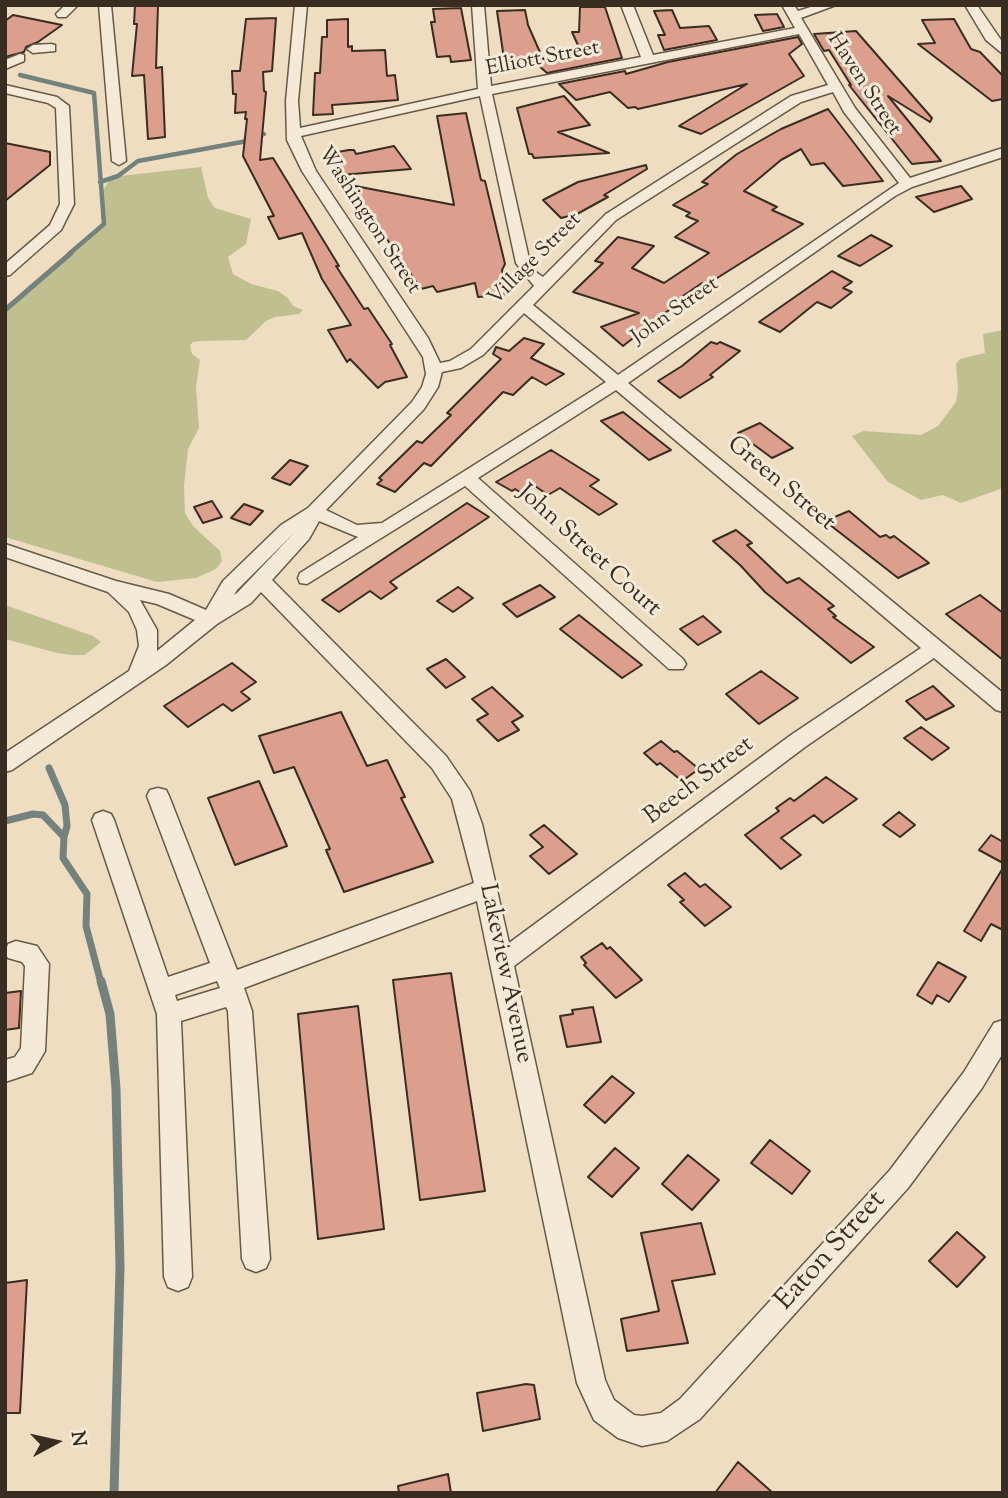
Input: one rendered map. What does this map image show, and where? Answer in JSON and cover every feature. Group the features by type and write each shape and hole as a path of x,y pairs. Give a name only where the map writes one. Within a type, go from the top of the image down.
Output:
{"street":[{"path":"105,5 119,162"},
{"name":"Washington Street","path":"301,5 292,102 292,134 304,163 421,338 434,369"},
{"path":"478,5 485,91 523,263 543,285"},
{"path":"627,5 648,58"},
{"path":"791,11 830,5"},
{"path":"971,5 988,34 1003,50"},
{"name":"Haven Street","path":"791,11 854,117 907,184"},
{"name":"Elliott Street","path":"292,134 485,91 802,30"},
{"path":"988,34 1003,32"},
{"path":"33,49 51,48"},
{"name":"Village Street","path":"434,369 455,365 469,357 601,226 621,210 796,99 835,87"},
{"path":"5,89 52,100 62,106 68,204 56,226 5,272"},
{"name":"John Street","path":"307,578 618,382 764,278 907,184 1003,152"},
{"name":"Green Street","path":"524,304 1003,705"},
{"path":"210,619 230,586 287,529 314,512 418,405 430,387 434,369"},
{"name":"John Street Court","path":"467,478 676,664"},
{"path":"314,512 354,531 384,529"},
{"path":"5,764 136,676 210,619 244,598 303,534 314,512"},
{"path":"5,550 112,587 162,599 210,619"},
{"name":"Lakeview Avenue","path":"260,579 449,775 467,810 591,1383 604,1410 628,1428"},
{"path":"112,587 137,608 147,630 149,646 136,676"},
{"name":"Beech Street","path":"500,963 798,741 935,648"},
{"path":"158,796 240,1011 256,1259"},
{"path":"103,820 169,1014 178,1277"},
{"path":"169,1014 229,982 486,888"},
{"path":"5,1071 23,1065 33,1051 37,964 29,953 16,951"},
{"path":"161,990 229,982"},
{"name":"Eaton Street","path":"628,1428 642,1431 667,1426 690,1409 899,1179 973,1080 1003,1031"}],"green space":[{"path":"201,167 208,198 215,208 251,219 246,244 228,257 233,274 251,284 278,291 288,298 293,306 303,310 299,314 266,321 246,340 201,341 190,345 192,354 200,360 196,387 199,428 188,449 184,486 185,513 193,526 220,551 222,561 216,569 196,578 157,582 5,537 5,309 103,225 103,191 111,177"},
{"path":"1003,330 1003,488 961,503 943,495 921,500 888,482 852,436 864,431 921,435 938,426 956,402 956,364 960,359 985,353 983,334"},
{"path":"5,605 93,636 101,642 85,655 72,655 5,639"}],"building":[{"path":"135,5 158,5 156,68 162,67 165,137 148,139 144,75 132,76 137,24 134,24"},
{"path":"580,7 605,7 622,58 547,73 538,65 525,66 523,59 504,59 497,11 525,10 528,25 543,59 581,52 572,32 579,32"},
{"path":"461,8 471,60 451,62 450,56 437,57 431,22 435,22 433,9"},
{"path":"672,10 680,28 709,26 717,40 664,50 658,35 665,35 654,11"},
{"path":"777,14 784,27 763,31 755,15"},
{"path":"13,15 62,25 26,47 24,52 5,57 5,21"},
{"path":"276,18 272,71 263,72 266,92 260,160 273,158 339,266 336,266 364,309 368,308 392,344 390,345 407,377 385,382 378,388 350,359 347,362 328,330 351,325 322,279 302,233 279,239 268,217 274,216 243,156 247,119 246,112 235,113 236,94 233,94 232,71 240,71 246,19"},
{"path":"348,19 348,47 352,46 352,51 385,50 387,76 395,75 398,100 332,105 333,114 313,115 315,73 320,73 322,37 327,37 327,20"},
{"path":"954,19 971,49 980,52 1003,76 1003,99 992,101 918,44 935,43 922,20"},
{"path":"856,31 932,118 930,122 888,96 941,161 912,164 849,85 829,50 824,51 814,34"},
{"path":"798,37 802,44 789,54 804,76 701,134 679,126 747,84 638,109 628,108 610,92 576,100 559,84 625,71 626,74 668,62"},
{"path":"564,96 590,125 558,132 609,153 534,158 529,154 517,108"},
{"path":"828,109 883,181 843,186 824,163 811,165 801,149 781,160 744,191 777,207 772,210 803,224 706,285 702,283 677,300 678,303 623,346 601,327 639,313 573,292 603,263 595,261 618,237 654,246 632,268 664,283 709,253 675,237 698,221 686,216 690,213 673,205 708,184 702,182 737,154 781,129"},
{"path":"466,113 481,180 485,181 505,264 502,270 508,294 478,297 475,283 437,292 433,286 421,289 350,185 454,205 437,116"},
{"path":"5,143 50,152 50,165 5,201"},
{"path":"394,146 411,169 341,175 326,154 354,150 356,154"},
{"path":"646,165 647,169 604,195 608,197 577,214 561,218 543,200 578,182"},
{"path":"961,186 972,199 934,212 916,197"},
{"path":"871,235 892,246 860,266 838,256"},
{"path":"832,271 852,282 843,288 852,292 831,308 817,302 780,332 759,322"},
{"path":"524,338 544,344 531,358 564,374 546,385 532,377 513,395 503,392 431,466 424,463 395,492 377,484 382,480 379,478 417,441 422,443 451,415 447,413 501,359 493,354 496,347 509,351"},
{"path":"711,342 720,342 740,351 710,375 713,377 680,398 658,381 682,366"},
{"path":"623,412 671,450 649,460 601,421"},
{"path":"760,423 793,448 772,458 738,433"},
{"path":"551,450 599,480 590,486 617,504 599,515 560,488 548,495 535,486 523,494 496,482"},
{"path":"290,460 308,466 290,485 272,478"},
{"path":"212,501 222,517 203,523 194,507"},
{"path":"467,503 489,517 390,582 397,588 381,599 370,591 339,612 322,600"},
{"path":"244,504 263,511 250,525 231,518"},
{"path":"849,511 880,537 894,536 929,563 898,578 825,521"},
{"path":"736,530 752,543 747,545 787,583 799,578 834,606 828,609 836,616 833,617 874,647 851,663 765,592 713,541"},
{"path":"540,585 555,597 517,617 503,604"},
{"path":"458,587 473,598 453,612 437,601"},
{"path":"980,595 1003,613 1003,660 946,614"},
{"path":"579,615 642,665 622,678 560,629"},
{"path":"703,616 721,632 698,645 680,629"},
{"path":"446,659 465,677 446,688 427,669"},
{"path":"232,663 256,682 241,692 250,699 232,711 223,704 188,727 164,706"},
{"path":"761,671 798,698 759,724 726,694"},
{"path":"933,686 954,706 926,720 906,701"},
{"path":"492,687 523,716 512,722 519,730 498,741 477,720 488,714 472,699"},
{"path":"341,712 367,766 387,760 405,797 401,798 433,862 344,892 326,850 330,849 294,767 274,773 259,736"},
{"path":"921,727 949,748 932,760 904,738"},
{"path":"661,741 699,769 682,781 660,763 657,765 644,753"},
{"path":"826,777 857,799 823,823 814,815 781,838 801,855 781,869 745,835 779,811 776,808 790,798 794,801"},
{"path":"259,781 287,846 235,865 208,798"},
{"path":"899,812 915,825 900,837 883,825"},
{"path":"544,825 577,854 549,874 530,856 543,847 530,835"},
{"path":"991,835 1003,842 1003,863 979,850"},
{"path":"1003,868 1003,930 991,924 981,941 964,931"},
{"path":"685,873 700,887 705,884 731,907 705,926 680,902 684,900 668,885"},
{"path":"602,943 607,949 610,947 642,980 616,998 584,965 586,963 581,957"},
{"path":"938,962 966,977 949,1002 937,995 932,1004 917,995"},
{"path":"451,973 485,1191 420,1200 393,980"},
{"path":"21,991 19,1028 5,1030 5,993"},
{"path":"358,1006 384,1229 318,1239 298,1014"},
{"path":"593,1007 601,1042 567,1047 560,1016 573,1014 572,1010"},
{"path":"612,1076 634,1093 605,1123 584,1105"},
{"path":"770,1140 810,1171 792,1194 751,1163"},
{"path":"615,1148 639,1168 612,1197 588,1177"},
{"path":"688,1155 719,1180 692,1210 662,1184"},
{"path":"701,1223 715,1274 672,1281 688,1343 627,1351 621,1319 659,1311 641,1233"},
{"path":"957,1232 985,1257 957,1287 929,1261"},
{"path":"27,1280 20,1413 5,1413 5,1283"},
{"path":"526,1384 534,1385 540,1419 483,1431 477,1393"},
{"path":"738,1462 773,1493 715,1493"},
{"path":"448,1474 451,1493 399,1493 398,1486"}],"waterway":[{"path":"20,75 94,93 101,182"},
{"path":"101,182 118,176 138,161 242,142 264,134"},
{"path":"69,254 104,224 101,182"},
{"path":"5,310 71,253"},
{"path":"49,768 65,805 67,826 64,837"},
{"path":"5,821 33,814 43,815 64,837"},
{"path":"64,837 63,858 87,894 86,926 101,983"},
{"path":"101,981 110,1014 116,1089 120,1267 114,1493"}]}
